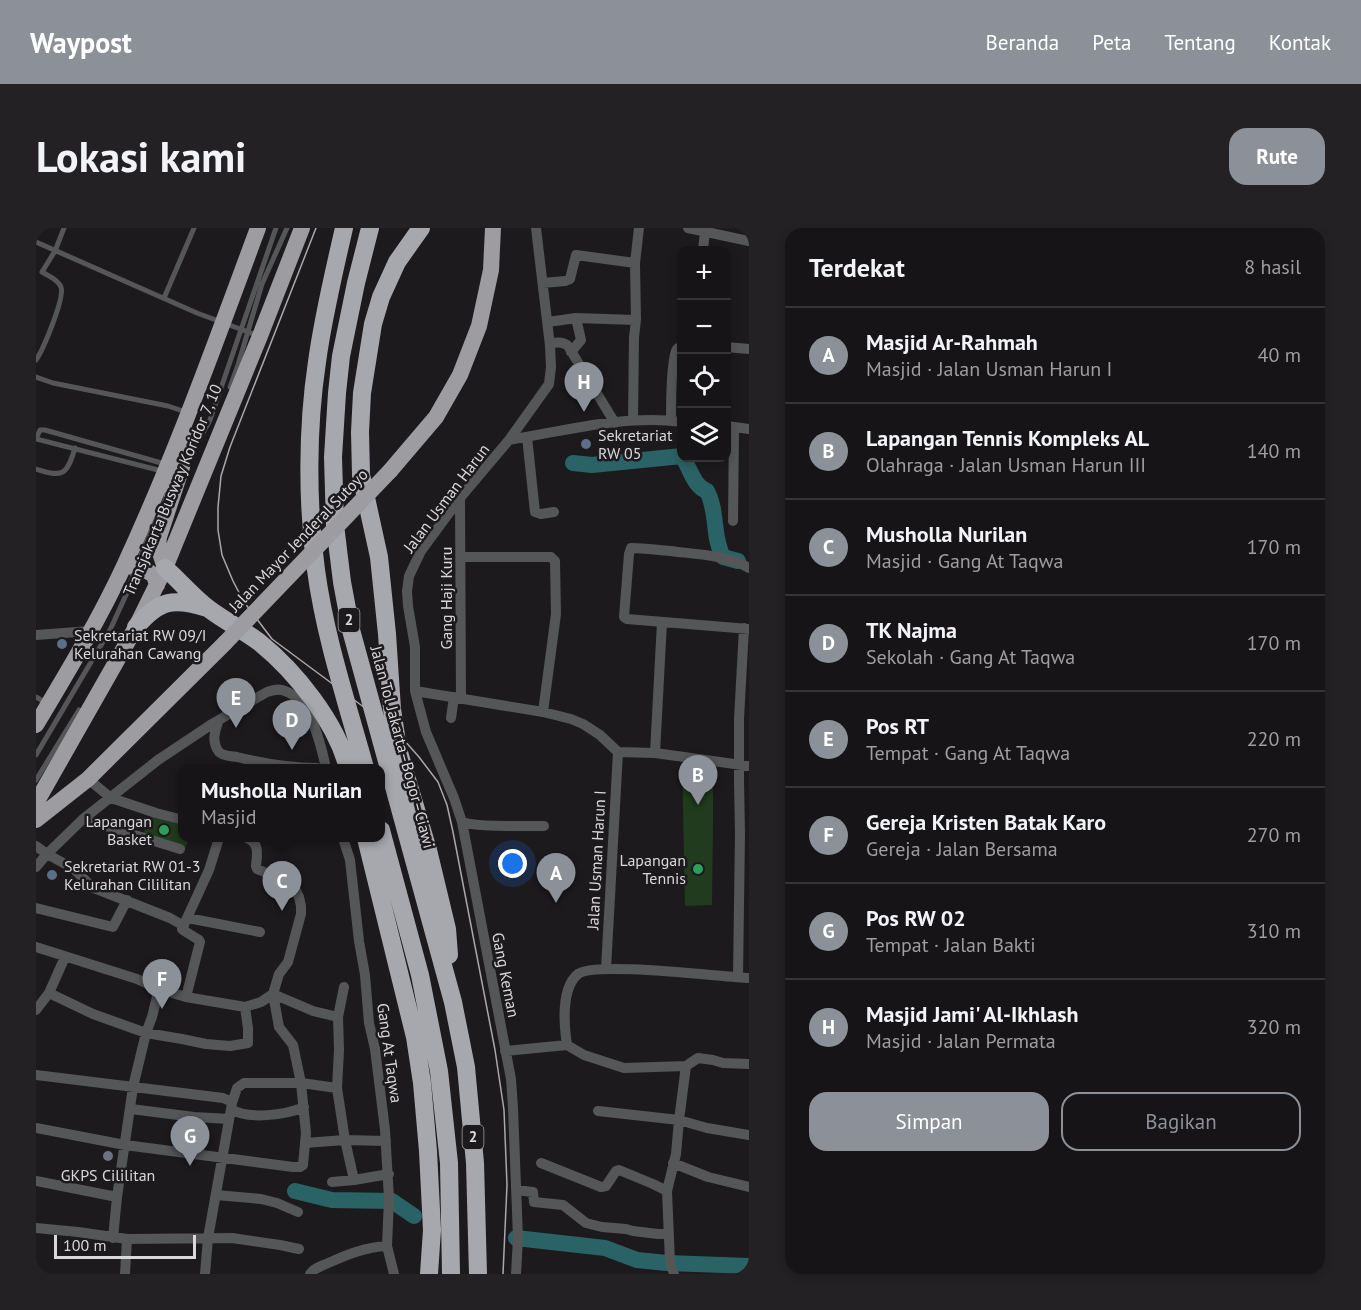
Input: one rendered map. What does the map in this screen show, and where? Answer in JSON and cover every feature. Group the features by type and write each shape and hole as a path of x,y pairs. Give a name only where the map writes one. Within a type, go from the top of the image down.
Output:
{"highway":[{"path":"36,724 42,700 90,631 130,567 171,468 189,413 258,228"},
{"name":"2","path":"344,228 317,361 312,407 310,511 316,570 326,624 363,764"},
{"name":"Jalan Tol Jakarta–Bogor–Ciawi","path":"370,228 341,356 333,457 335,525 351,630 453,1002 466,1066 476,1163 478,1274"},
{"path":"421,228 397,262 381,297 373,324 362,393 361,475 379,557 392,709 398,749 428,850 447,929 453,1002"},
{"name":"Jalan Mayor Jenderal Sutoyo","path":"36,820 88,779 225,643 390,471 436,417 460,375 479,326 491,270 493,228"},
{"path":"36,803 160,571 296,232"},
{"path":"160,571 159,537 171,468"},
{"path":"130,567 160,571 208,608 259,642 282,663 308,693 331,727 347,764"},
{"path":"136,619 156,607 181,601 208,608"},
{"path":"367,842 415,1037 422,1083 432,1230 429,1274"},
{"name":"2","path":"384,842 420,975 439,1071 449,1163 451,1274"}],"street":[{"name":"Jalan Usman Harun","path":"415,690 415,647 408,598 409,576 421,551 460,498 509,440 549,384 550,345 536,228"},
{"path":"633,420 635,263 639,228"},
{"path":"688,228 749,241"},
{"path":"704,246 705,231"},
{"path":"543,283 570,279 576,255 635,263"},
{"path":"548,322 576,318 636,320"},
{"path":"571,352 581,340 576,318"},
{"path":"550,345 563,343 568,346 615,423"},
{"path":"731,347 749,349"},
{"path":"509,440 633,420 676,422 672,386 677,350"},
{"path":"731,427 749,429"},
{"path":"527,437 535,512 541,514 554,512"},
{"path":"731,450 734,521"},
{"name":"Gang Haji Kuru","path":"451,718 457,698 460,498"},
{"path":"567,1045 564,1016 566,998 575,977 580,972 606,969 743,978 740,833 744,765 746,628 627,620 624,617 630,549 708,555 749,568"},
{"path":"460,557 551,557 555,561 556,614 543,712"},
{"path":"655,753 662,622"},
{"path":"36,635 90,631"},
{"path":"36,867 46,854 83,819 158,760 267,692 284,690 296,696 309,715 325,764"},
{"path":"415,690 571,719 600,735 618,752 655,753 744,765"},
{"name":"Gang Keman","path":"415,690 426,732 462,822 511,1079 518,1238 516,1274"},
{"path":"219,720 214,738 218,750 239,763"},
{"name":"Jalan Usman Harun I","path":"606,969 618,752"},
{"path":"88,779 111,798 178,819"},
{"path":"83,819 180,849"},
{"path":"462,822 483,827 544,826"},
{"path":"186,997 200,942 183,930 209,870 217,842"},
{"path":"36,1128 125,1145 287,1167 303,1165 306,1133 301,1083 293,1045 279,1027 273,994 279,974 288,962 299,925 301,906 294,887 290,883 257,869 258,852 253,842"},
{"name":"Gang At Taqwa","path":"345,842 350,860 369,1023 375,1049 386,1141 389,1174 387,1246 394,1274"},
{"path":"36,846 74,869 88,885 170,918 260,932"},
{"path":"36,908 113,927 127,900"},
{"path":"36,947 186,997 245,1007 261,1002 273,994"},
{"path":"36,1010 49,993 65,957"},
{"path":"344,987 338,1017 337,1088 354,1180"},
{"path":"113,1238 133,1087 159,989"},
{"path":"49,993 93,1014 146,1033 230,1046 246,1044 249,1041 245,1007"},
{"path":"273,994 313,1011 338,1017"},
{"path":"505,1051 567,1045 584,1055 624,1068 686,1066 698,1058 723,1063 749,1064"},
{"path":"673,1269 668,1234 667,1191 676,1154 686,1066"},
{"path":"36,1074 223,1098 230,1101 231,1110"},
{"path":"206,1274 208,1238 237,1088 244,1083 301,1083 337,1088"},
{"path":"131,1109 194,1117 231,1110 275,1115 304,1107"},
{"path":"598,1111 679,1120 707,1128 749,1135"},
{"path":"305,1143 345,1140 386,1141"},
{"path":"541,1163 602,1187 606,1186 619,1170 667,1191"},
{"path":"673,1163 708,1177 749,1187"},
{"path":"332,1182 389,1174"},
{"path":"36,1181 117,1197"},
{"path":"516,1190 533,1192 534,1202 563,1204 586,1223 602,1227 668,1234"},
{"path":"216,1195 253,1197 298,1212"},
{"path":"36,1228 127,1239 232,1238 299,1249"},
{"path":"127,1239 128,1273"},
{"path":"310,1274 313,1269 346,1254 387,1246"}],"lane":[{"path":"36,360 49,333 61,295 59,283 39,271 55,250 64,228"},
{"path":"164,298 194,228"},
{"path":"171,468 210,420 276,228"},
{"path":"36,242 223,323 254,334"},
{"name":"Transjakarta Busway Koridor 7, 10","path":"226,399 238,365 254,334"},
{"path":"36,377 53,383 168,406 189,413"},
{"name":"Transjakarta Busway Koridor 7, 10","path":"160,571 222,410"},
{"path":"40,430 45,430 171,468 75,448 36,439 40,430"},
{"path":"36,469 55,474 64,472 70,464 75,448"},
{"name":"Transjakarta Busway Koridor 7, 10","path":"36,755 110,630 126,595 130,567"},
{"path":"36,780 82,707"}],"green space":[{"name":"Lapangan Tennis","path":"713,762 712,905 685,906 682,763"},
{"name":"Lapangan Basket","path":"150,815 178,824 178,842 188,842 185,849 143,835"}],"waterway":[{"path":"573,463 592,465 677,456"},
{"path":"685,462 699,486 707,491 713,507 717,541 723,557 738,561"},
{"path":"295,1191 332,1200 392,1201 414,1216"},
{"path":"516,1238 605,1248 637,1260 749,1266"}],"tram line":[{"path":"316,228 230,447 221,476 218,530 222,555 244,602 272,639 396,731 438,782 447,805 495,1050 504,1110 507,1185 503,1274"}],"place":[{"name":"Masjid Jami' Al-Ikhlash","path":"584,412"},
{"name":"Sekretariat RW 05","path":"586,444"},
{"name":"Sekretariat RW 09/I Kelurahan Cawang","path":"62,644"},
{"name":"Pos RT","path":"236,728"},
{"name":"TK Najma","path":"292,750"},
{"name":"Lapangan Tennis Kompleks AL","path":"698,805"},
{"name":"Lapangan Basket","path":"164,830"},
{"name":"Lapangan Tennis","path":"698,869"},
{"name":"Sekretariat RW 01-3 Kelurahan Cililitan","path":"52,875"},
{"name":"Masjid Ar-Rahmah","path":"556,903"},
{"name":"Musholla Nurilan","path":"282,911"},
{"name":"Gereja Kristen Batak Karo","path":"162,1009"},
{"name":"GKPS Cililitan","path":"108,1156"},
{"name":"Pos RW 02","path":"190,1166"}]}
